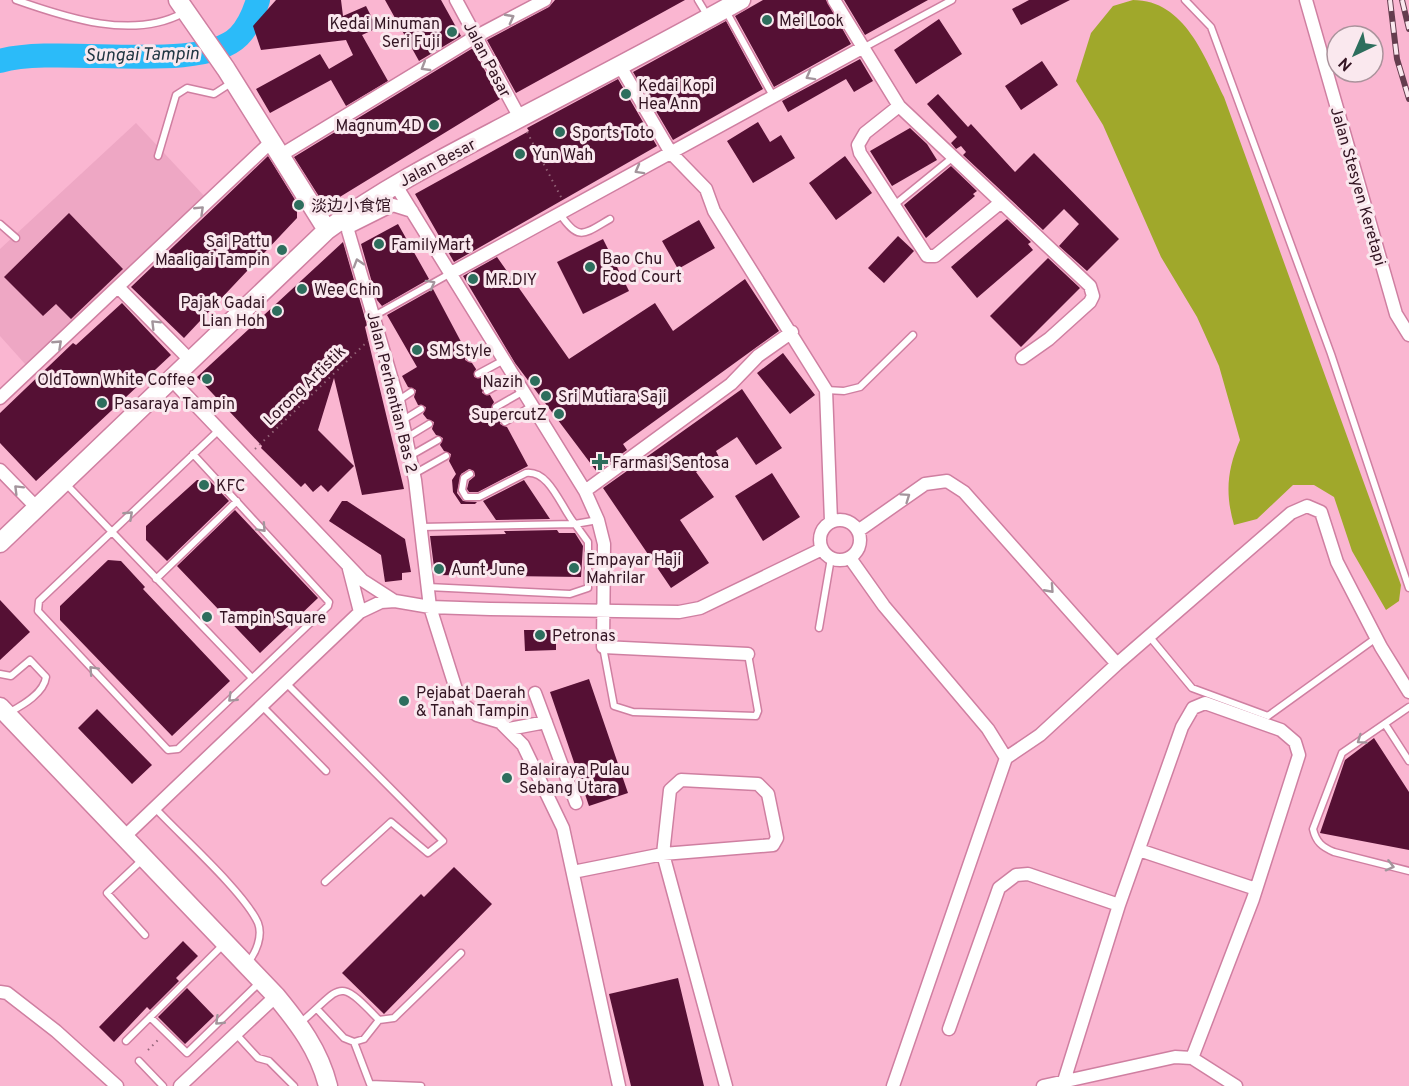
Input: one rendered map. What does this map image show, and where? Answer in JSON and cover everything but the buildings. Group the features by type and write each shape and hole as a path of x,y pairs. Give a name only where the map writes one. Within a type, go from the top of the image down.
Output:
{"street":[{"name":"Jalan Pasar","path":"456,0 520,118"},
{"path":"0,398 118,287 276,148 545,0"},
{"name":"Jalan Besar","path":"0,543 327,230 346,223 395,184 621,66 741,0"},
{"path":"834,0 899,106 1090,286 1093,296 1090,302 1049,339 1022,358"},
{"name":"Jalan Stesyen Keretapi","path":"1306,0 1396,314 1409,335"},
{"path":"182,5 230,75 327,230"},
{"path":"451,273 862,48"},
{"path":"621,66 671,153 706,189 714,211 792,332 826,390 831,521"},
{"path":"899,106 865,133 858,145 860,153 927,256 931,256 1000,203"},
{"path":"395,184 585,490 598,520 603,544 603,647 748,654"},
{"path":"346,223 393,205 412,211"},
{"name":"Jalan Perhentian Bas 2","path":"346,223 398,400 414,475 430,606 460,702 477,715 500,722 509,729"},
{"path":"118,287 191,361"},
{"path":"585,490 731,384 758,356 792,332"},
{"path":"171,379 370,587 395,601"},
{"path":"0,471 37,508"},
{"path":"858,531 925,484 947,481 964,492 1117,664"},
{"path":"893,1086 1006,758 1040,735 1117,664 1291,513 1307,506 1322,512 1336,562 1376,638 1409,692"},
{"path":"826,553 820,536 826,525 837,519 850,521 858,531 858,549 849,558"},
{"path":"123,838 360,612 381,602 395,601 430,606 604,609 654,614 700,608 826,553 849,558 884,606 988,729 1006,758"},
{"path":"346,562 360,612"},
{"path":"535,693 576,803"},
{"path":"1064,1081 1119,904 1182,727 1193,708 1205,703 1281,730 1295,742 1299,755 1256,889 1192,1058"},
{"path":"3,710 276,996 299,1024 314,1048 328,1086"},
{"path":"509,729 546,722"},
{"path":"509,729 523,745 563,828 619,1086"},
{"path":"573,872 663,854 773,845 777,838 768,794 758,784 681,780 670,790 663,854 726,1086"},
{"path":"1139,850 1256,889"},
{"path":"949,1029 999,888 1016,875 1028,874 1119,904"},
{"path":"0,992 7,993 56,1031 117,1086"},
{"path":"180,1086 276,996"},
{"path":"1043,1086 1175,1057 1192,1058 1236,1086"}],"lane":[{"path":"16,0 105,24 143,26 169,20 182,5"},
{"path":"698,0 708,18"},
{"path":"862,48 952,0"},
{"path":"1185,0 1211,27 1331,354 1409,588"},
{"path":"725,9 773,97"},
{"path":"158,156 176,95 187,88 214,94 230,75"},
{"path":"893,206 952,158"},
{"path":"563,211 570,228 579,234 584,234 610,219"},
{"path":"0,224 16,238"},
{"path":"374,316 451,273"},
{"path":"826,390 844,391 860,387 913,335"},
{"path":"470,358 495,344"},
{"path":"478,374 505,359"},
{"path":"488,391 515,375"},
{"path":"496,407 524,391"},
{"path":"398,400 411,392"},
{"path":"505,422 533,405"},
{"path":"402,421 421,409"},
{"path":"406,439 429,424"},
{"path":"193,454 329,602 178,749 168,750 38,611 39,601 219,429"},
{"path":"410,456 438,440"},
{"path":"414,475 446,456"},
{"path":"428,586 570,594 588,588 588,542 544,478 535,472 526,472 479,497 466,497 462,490 464,478 470,474"},
{"path":"64,482 252,678"},
{"path":"156,579 237,501"},
{"path":"420,528 575,524 598,520"},
{"path":"819,628 826,553"},
{"path":"1149,636 1192,688 1268,716 1376,638"},
{"path":"603,647 614,706 633,712 756,716 758,711 748,654"},
{"path":"0,674 11,676 30,660 46,677 45,684 24,705 3,710"},
{"path":"286,683 443,841 428,853 391,822 325,882"},
{"path":"262,705 326,771"},
{"path":"1409,707 1342,753 1313,829 1315,839 1324,848 1409,871"},
{"path":"1385,724 1409,761"},
{"path":"154,808 240,897 258,924 259,940 254,955 245,965"},
{"path":"143,859 107,893 145,935"},
{"path":"126,1041 225,944"},
{"path":"317,1009 344,1038 354,1042 364,1039 379,1020 394,1018 461,953"},
{"path":"150,1017 187,1053 261,981"},
{"path":"299,1024 334,993 343,989 352,992 379,1020"},
{"path":"236,1034 258,1058 269,1060 294,1086"},
{"path":"354,1042 370,1084 421,1086"},
{"path":"139,1061 164,1086"}],"path":[{"path":"520,118 563,211"},
{"name":"Lorong Artistik","path":"246,458 379,331"},
{"path":"148,1050 165,1032"}],"shaded area":[{"path":"136,123 206,198 26,365 0,336 0,249"}],"green space":[{"path":"1133,0 1151,3 1180,20 1201,49 1224,97 1401,585 1399,601 1386,610 1352,551 1334,497 1314,485 1293,485 1257,519 1234,525 1229,502 1229,482 1232,461 1240,440 1219,366 1197,317 1161,257 1103,125 1076,81 1091,33 1113,6"}],"waterway":[{"name":"Sungai Tampin","path":"0,61 57,55 162,57 194,54 220,48 239,36 246,28 258,0"}],"railway":[{"path":"1390,0 1397,59 1409,99"},
{"path":"1402,0 1409,29"}],"place":[{"name":"Mei Look","path":"767,20"},
{"name":"Kedai Minuman Seri Fuji","path":"452,32"},
{"name":"Kedai Kopi Hea Ann","path":"626,94"},
{"name":"Magnum 4D","path":"434,125"},
{"name":"Sports Toto","path":"560,132"},
{"name":"Yun Wah","path":"520,154"},
{"name":"淡边小食馆","path":"299,205"},
{"name":"FamilyMart","path":"379,244"},
{"name":"Sai Pattu Maaligai Tampin","path":"282,250"},
{"name":"Bao Chu Food Court","path":"590,267"},
{"name":"MR.DIY","path":"473,279"},
{"name":"Wee Chin","path":"302,289"},
{"name":"Pajak Gadai Lian Hoh","path":"277,311"},
{"name":"SM Style","path":"417,350"},
{"name":"OldTown White Coffee","path":"207,379"},
{"name":"Nazih","path":"535,381"},
{"name":"Sri Mutiara Saji","path":"546,396"},
{"name":"Pasaraya Tampin","path":"102,403"},
{"name":"SupercutZ","path":"559,414"},
{"name":"Farmasi Sentosa","path":"600,462"},
{"name":"KFC","path":"204,485"},
{"name":"Empayar Haji Mahrilar","path":"574,568"},
{"name":"Aunt June","path":"439,569"},
{"name":"Tampin Square","path":"207,617"},
{"name":"Petronas","path":"540,635"},
{"name":"Pejabat Daerah & Tanah Tampin","path":"404,701"},
{"name":"Balairaya Pulau Sebang Utara","path":"507,778"}]}
